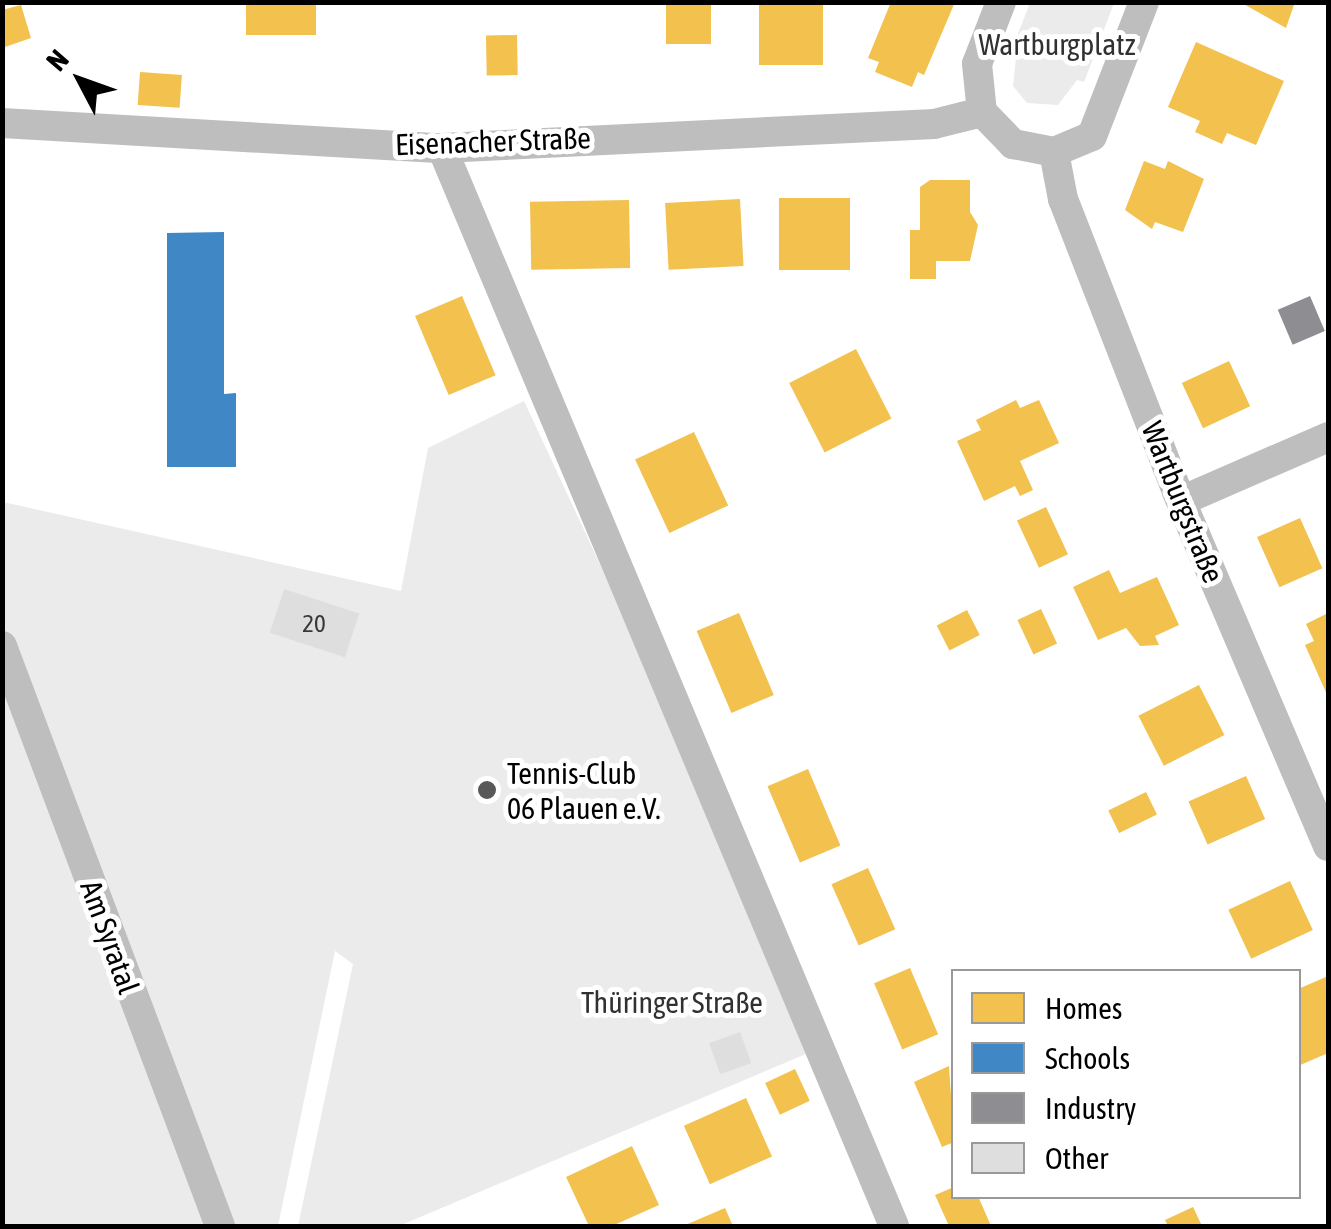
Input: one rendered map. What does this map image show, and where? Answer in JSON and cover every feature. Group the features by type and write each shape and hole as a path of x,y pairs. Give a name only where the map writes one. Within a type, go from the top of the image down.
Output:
{"street":[{"path":"1001,2 976,64 982,112 1013,144 1054,152 1092,136 1144,2"},
{"name":"Eisenacher Straße","path":"2,123 442,148 934,124 982,112"},
{"path":"442,148 894,1226"},
{"name":"Wartburgstraße","path":"1054,152 1062,199 1181,502 1328,846"},
{"path":"1181,502 1328,437"},
{"name":"Am Syratal","path":"2,646 220,1226"}],"green space":[{"name":"Wartburgplatz","path":"1030,3 1114,3 1084,82 1077,80 1058,105 1027,103 1013,86 1016,57 1010,54"},
{"name":"Thüringer Straße","path":"524,401 605,575 806,1054 399,1226 298,1226 353,964 335,951 278,1226 3,1226 3,502 401,591 428,448"}],"building: Homes":[{"path":"246,2 316,2 316,35 246,35"},
{"path":"666,2 711,2 711,44 666,44"},
{"path":"759,2 823,2 823,65 759,65"},
{"path":"891,2 955,2 924,75 918,72 912,87 875,72 879,62 868,58"},
{"path":"1240,2 1295,2 1286,28"},
{"path":"21,5 31,38 2,48 2,10"},
{"path":"517,35 518,75 487,76 486,36"},
{"path":"1196,42 1284,81 1256,145 1227,133 1222,144 1195,132 1200,121 1168,107"},
{"path":"140,72 182,75 180,108 138,105"},
{"path":"1144,161 1165,169 1168,161 1204,179 1183,232 1155,222 1152,229 1125,210"},
{"path":"930,180 970,180 970,212 978,225 970,261 936,261 936,279 910,279 910,230 920,230 920,187"},
{"path":"779,198 850,198 850,270 779,270"},
{"path":"740,199 744,266 669,270 665,203"},
{"path":"629,200 630,268 531,270 530,202"},
{"path":"462,296 496,375 449,395 415,316"},
{"path":"856,349 891,418 825,453 789,383"},
{"path":"1229,361 1250,406 1203,428 1182,383"},
{"path":"1016,400 1020,408 1039,400 1059,443 1020,461 1033,490 1020,496 1015,486 984,501 957,441 981,430 976,420"},
{"path":"694,432 728,505 669,533 635,459"},
{"path":"1046,507 1068,554 1039,568 1017,521"},
{"path":"1300,518 1322,568 1279,587 1257,537"},
{"path":"1109,570 1120,593 1157,577 1179,625 1155,636 1159,645 1140,646 1126,628 1098,640 1073,587"},
{"path":"1041,609 1057,643 1033,654 1017,620"},
{"path":"967,610 980,635 949,650 937,625"},
{"path":"739,613 774,695 731,713 697,631"},
{"path":"1328,613 1328,697 1305,645 1314,641 1306,624"},
{"path":"1199,685 1224,735 1164,766 1138,716"},
{"path":"808,769 840,845 800,863 767,786"},
{"path":"1246,776 1265,819 1208,845 1188,802"},
{"path":"1146,792 1157,814 1119,833 1108,810"},
{"path":"868,868 895,929 859,945 831,884"},
{"path":"1290,881 1313,930 1251,959 1228,910"},
{"path":"910,968 938,1034 902,1050 874,983"},
{"path":"1326,977 1328,1053 1301,1065 1301,988"},
{"path":"949,1066 951,1143 942,1147 914,1082"},
{"path":"795,1069 810,1101 780,1115 765,1083"},
{"path":"746,1098 772,1156 710,1184 684,1126"},
{"path":"632,1146 659,1205 612,1226 589,1226 566,1177"},
{"path":"951,1188 951,1199 979,1199 991,1226 949,1226 935,1195"},
{"path":"1193,1207 1202,1226 1168,1226 1165,1220"},
{"path":"725,1208 733,1226 683,1226"}],"building: Schools":[{"path":"224,232 224,394 236,393 236,467 167,467 167,233"}],"building: Industry":[{"path":"1310,296 1325,331 1293,345 1278,310"}],"building: Other":[{"path":"284,589 359,613 345,657 270,633"},
{"path":"740,1032 751,1063 720,1074 709,1043"}],"place":[{"name":"Tennis-Club 06 Plauen e.V.","path":"487,790"}]}
